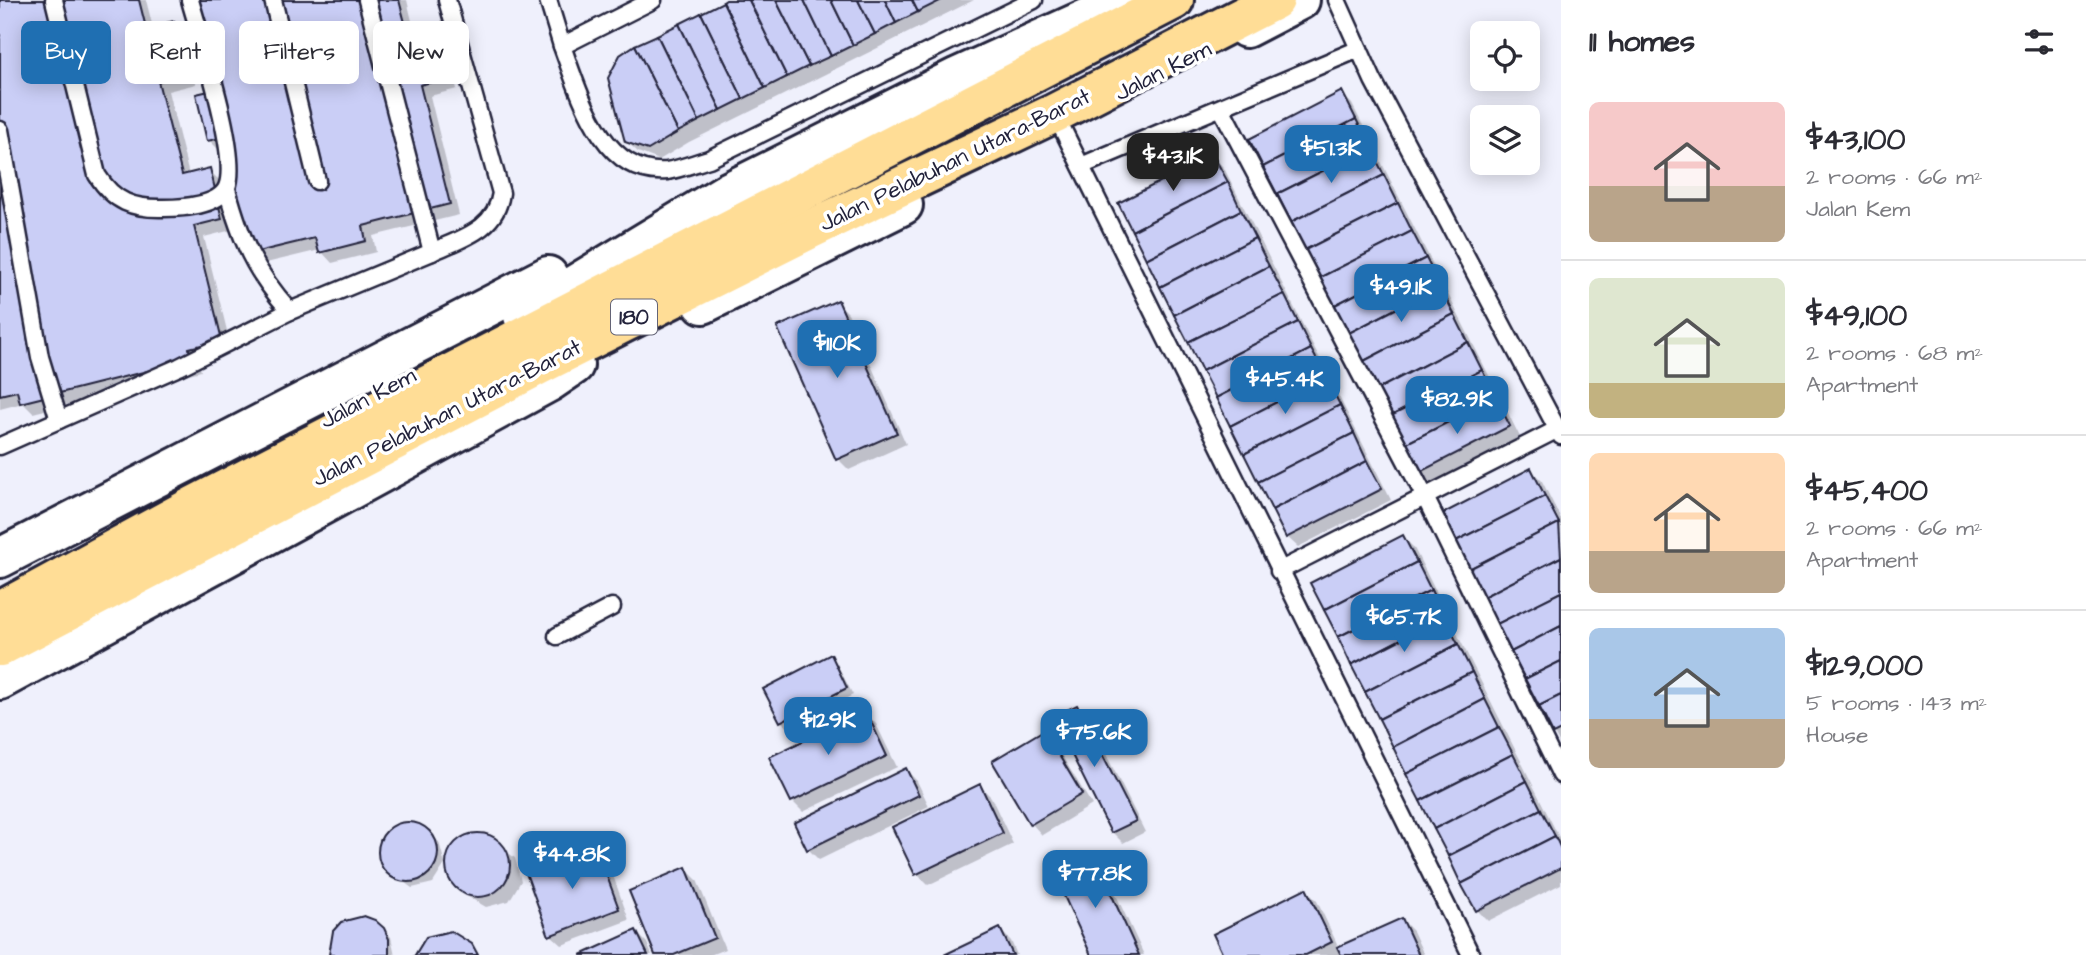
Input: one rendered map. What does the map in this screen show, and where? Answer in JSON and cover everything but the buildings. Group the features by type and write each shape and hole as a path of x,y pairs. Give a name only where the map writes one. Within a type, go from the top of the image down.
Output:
{"main road":[{"name":"Jalan Pelabuhan Utara-Barat","path":"0,611 195,505 1174,0"},
{"name":"Jalan Pelabuhan Utara-Barat","path":"0,647 538,366 811,229 1055,113 1275,0"}],"street":[{"name":"Jalan Kem","path":"0,591 548,303 728,192 958,77 1128,0"},
{"name":"Jalan Kem","path":"0,659 262,525 545,374 573,365 860,227 1300,0"},
{"name":"Jalan Kem","path":"0,558 677,210 728,192"},
{"name":"Jalan Kem","path":"0,680 549,382 573,365"}],"lane":[{"path":"54,0 91,154 107,190 121,202 140,208 168,209 216,199 227,189"},
{"path":"190,0 227,138 230,172 227,189 241,238 252,263 290,311"},
{"path":"273,0 317,181"},
{"path":"367,0 432,252"},
{"path":"0,446 179,367 290,311 432,252 492,220 499,208 501,193 447,0"},
{"path":"548,0 562,46 597,129 611,148 625,160 643,169 667,171 709,159 1029,1"},
{"path":"562,46 653,0"},
{"path":"1279,570 1559,432 1359,49 1337,0"},
{"path":"1081,166 1359,49"},
{"path":"1221,108 1425,497 1561,775"},
{"path":"1060,124 1471,955"},
{"path":"0,130 40,358 59,420"},
{"path":"557,636 612,607"}]}
